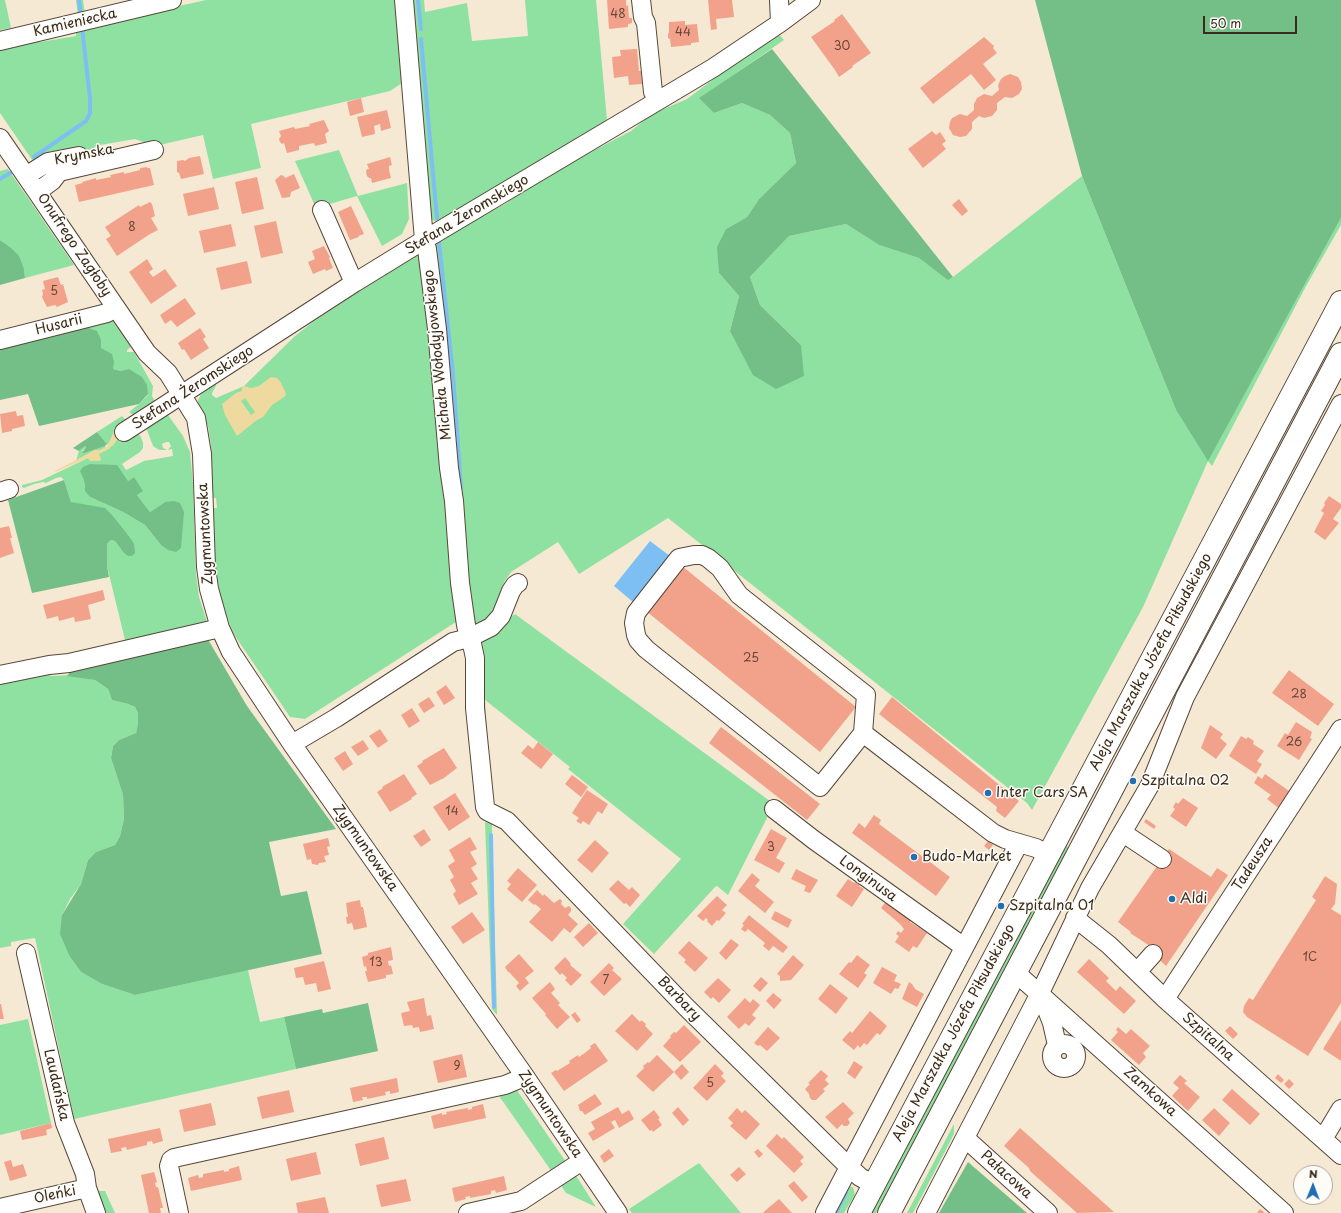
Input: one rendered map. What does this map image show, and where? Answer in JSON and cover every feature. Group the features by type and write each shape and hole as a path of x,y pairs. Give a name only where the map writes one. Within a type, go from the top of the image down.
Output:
{"main road":[{"name":"Aleja Marszałka Józefa Piłsudskiego","path":"859,1213 1341,302"},
{"name":"Aleja Marszałka Józefa Piłsudskiego","path":"889,1213 1341,354"}],"street":[{"name":"Kamieniecka","path":"0,41 172,0"},
{"name":"Michała Wołodyjowskiego","path":"404,0 424,240 428,249 437,329 449,468 454,501 460,583 466,626 475,658 475,708 485,807 487,811"},
{"path":"641,0 643,17 646,23 653,92 659,100"},
{"path":"779,0 780,23"},
{"name":"Stefana Żeromskiego","path":"124,432 354,283 713,68 780,23 811,0"},
{"name":"Onufrego Zagłoby","path":"0,138 147,353 165,370 177,398"},
{"name":"Krymska","path":"26,176 48,162 149,147 59,172 52,181 37,192"},
{"path":"322,210 354,283"},
{"name":"Husarii","path":"0,340 107,313 116,308"},
{"name":"Zygmuntowska","path":"177,398 196,418 200,436 206,567 209,589 220,628 230,652 292,744 524,1075 618,1213"},
{"path":"926,1213 1040,993 1090,888 1150,785 1185,697 1341,404"},
{"path":"694,555 708,558 720,568 739,595 866,695 863,733 820,787 646,649 638,640 636,634 634,622 636,613 679,558 694,555"},
{"path":"292,744 359,703 453,642 469,638 491,626 501,616 511,591 518,582"},
{"path":"0,676 49,665 69,663 220,628"},
{"path":"863,733 993,833 1005,839 1036,848 1049,855"},
{"name":"Tadeusza","path":"1165,999 1340,734"},
{"name":"Longinusa","path":"774,809 814,840 964,947"},
{"name":"Barbary","path":"487,811 507,821 681,1012 860,1177 874,1185"},
{"path":"1123,833 1162,859"},
{"path":"825,1213 1019,842"},
{"name":"Szpitalna","path":"1075,918 1109,945 1165,999 1341,1156"},
{"name":"Laudańska","path":"26,954 65,1123 85,1174 87,1188 96,1213"},
{"path":"1137,972 1153,954"},
{"name":"Zamkowa","path":"1015,972 1284,1213"},
{"path":"1040,993 1052,1023 1057,1045"},
{"path":"179,1213 169,1166 169,1162 174,1158 505,1085 524,1075"},
{"path":"1323,1139 1341,1109"},
{"name":"Pałacowa","path":"965,1138 1048,1213"},
{"path":"468,1213 522,1201 582,1160"},
{"name":"Oleńki","path":"0,1208 87,1188"}],"green space":[{"path":"0,0 5,0 11,28 0,30"},
{"path":"76,0 83,0 85,15 78,16"},
{"path":"206,0 399,0 405,81 390,91 251,124 261,168 213,179 203,135 155,146 135,139 100,145 50,167 35,164 0,113 0,47 76,36 76,29"},
{"path":"410,0 424,0 425,12 467,3 472,41 528,36 525,0 596,0 607,120 443,219 434,221 430,217 427,208 424,129"},
{"path":"1035,0 1341,0 1341,218 1208,461 1176,410 1082,176"},
{"path":"777,32 784,40 700,98 714,113 742,103 770,115 790,133 796,163 759,199 747,217 726,229 719,273 739,296 730,331 801,345 760,305 750,277 789,236 846,224 879,245 919,258 948,279 953,277 1082,176 1176,410 1208,460 1341,218 1341,225 1305,288 1212,466 1208,461 1143,607 1032,810 1027,803 668,518 579,574 558,542 511,572 504,582 501,607 498,615 469,628 433,245 443,237 507,203 530,184 631,131 652,114 687,99"},
{"path":"772,49 953,277 948,280 919,258 879,245 846,224 789,236 750,277 760,305 801,345 804,376 776,389 753,375 730,331 739,296 719,273 717,247 726,229 747,217 759,199 796,163 790,133 770,115 742,103 714,113 699,98"},
{"path":"339,150 358,196 407,183 409,219 402,234 382,246 357,196 316,208 295,161"},
{"path":"8,169 74,265 25,278 24,269 0,240 0,171"},
{"path":"0,240 19,256 24,269 25,278 0,285"},
{"path":"419,252 462,618 305,719 290,717 233,633 224,609 215,563 213,508 217,508 216,498 213,498 211,444 208,426 198,404 198,400 201,394 208,389 206,386 215,382 216,386 212,395 216,398 244,386 295,336 314,321"},
{"path":"111,318 131,347 127,350 127,352 134,352 153,386 152,396 157,405 135,417 129,412 148,395 121,371 113,369 101,349 101,340 83,326"},
{"path":"83,326 97,331 101,340 101,348 112,354 114,362 113,369 121,371 129,369 142,377 147,385 148,394 139,404 39,426 28,394 0,400 0,347"},
{"path":"163,413 165,416 168,415 183,436 190,452 193,485 196,574 199,597 208,625 126,644 107,566 107,544 111,540 115,541 123,552 117,522 113,516 71,502 64,480 61,477 46,483 43,482 34,484 24,488 22,485 42,480 88,458 91,461 99,453 113,445 119,437 118,430 115,430 108,445 97,432 122,416 141,437 143,443 143,448 140,452 122,464 126,470 144,461 173,456 172,449 168,450 171,446 169,442 162,444 163,448 167,450 159,450 153,446 147,427","holes":["90,464 101,465 128,481 134,477 137,495 150,512 165,502 161,545 145,525 123,512 90,497 84,486 84,480"]},
{"path":"97,432 107,444 105,446 85,453 82,453 86,446 79,451 73,448"},
{"path":"86,446 82,451 85,453 105,446 106,447 99,451 95,450 76,461 81,448"},
{"path":"90,464 117,465 128,481 134,477 143,491 137,495 150,512 165,502 174,501 180,503 184,512 181,548 176,552 168,550 161,545 145,525 123,512 90,497 85,491 84,480 80,471 83,467"},
{"path":"64,480 71,502 105,508 131,539 134,544 135,553 132,556 128,556 115,541 111,540 107,544 107,566 109,577 32,593 8,500"},
{"path":"515,614 774,804 728,895 717,886 715,887 654,954 623,924 681,859 568,769 570,767 485,700 489,763 493,801 495,806 489,807 479,700 485,699 482,658 477,639"},
{"path":"206,636 247,706 336,829 269,842 281,896 307,891 322,954 135,995 102,984 81,972 70,957 60,934 62,915 81,884 88,860 96,852 115,845 120,836 124,819 123,795 111,758 113,746 119,740 136,733 138,713 135,707 112,700 108,689 95,680 67,676 73,668"},
{"path":"38,672 52,676 71,675 95,680 108,689 112,700 135,707 138,713 136,733 119,740 113,746 111,758 123,795 124,819 120,836 115,845 96,852 88,860 81,884 70,899 62,915 70,957 81,972 102,984 135,995 248,970 260,1022 284,1017 296,1069 74,1119 35,938 11,942 11,946 0,948 0,680"},
{"path":"485,822 492,824 497,1015 492,1009"},
{"path":"1064,844 1069,848 876,1213 869,1213"},
{"path":"368,1003 378,1051 296,1069 284,1017 322,1009 323,1013"},
{"path":"28,1019 51,1123 0,1135 0,1025"},
{"path":"516,1089 566,1162 552,1172 497,1093"},
{"path":"954,1124 954,1134 913,1213 907,1213"},
{"path":"968,1162 1027,1213 939,1213"},
{"path":"699,1163 741,1213 632,1213 629,1209"},
{"path":"575,1174 596,1207 566,1193 560,1184"},
{"path":"847,1186 853,1187 855,1195 844,1213 832,1213"},
{"path":"94,1191 105,1191 115,1213 103,1213"}],"sand":[{"path":"271,377 277,378 280,381 286,395 272,405 263,417 237,436 225,415 222,404 236,393 242,391 242,387 244,386 251,388 259,386","holes":["245,398 255,412 251,415 241,401"]},
{"path":"115,430 118,430 119,437 109,449 99,454 101,459 100,461 91,461 88,458 55,472 95,450 107,447"}],"water":[{"path":"650,541 670,556 633,602 614,586"}],"building":[{"path":"607,0 626,0 629,18 632,18 632,23 628,24 628,27 609,29"},
{"path":"708,0 732,0 734,17 716,19 717,29 711,30"},
{"path":"842,14 871,53 839,77 811,37 835,21 834,20"},
{"path":"685,21 685,25 697,24 699,42 691,43 691,45 671,47 670,39 668,38 669,22"},
{"path":"984,37 994,46 993,48 997,53 983,64 996,80 984,90 971,74 933,104 920,88"},
{"path":"637,49 642,84 629,85 628,76 614,78 612,57 621,56 620,50"},
{"path":"1010,74 1018,77 1021,82 1022,89 1019,94 1012,98 1005,97 997,103 997,110 992,116 984,118 979,116 972,122 972,129 966,136 960,137 953,135 949,128 952,118 960,114 967,116 974,110 974,104 977,98 984,94 992,96 999,90 998,85 1001,79"},
{"path":"361,98 364,112 350,116 347,102"},
{"path":"387,110 391,128 381,131 380,124 374,126 375,134 362,137 357,117"},
{"path":"324,120 329,131 325,134 327,143 315,146 314,143 299,146 299,150 287,153 284,143 282,144 280,142 279,139 281,136 279,131 294,127 295,129 310,126 309,124"},
{"path":"932,131 936,135 940,132 946,141 942,144 946,149 923,168 908,149"},
{"path":"200,156 204,174 181,179 179,173 177,172 177,161 185,161 189,158"},
{"path":"390,157 392,165 389,166 389,170 391,178 372,183 371,178 367,176 366,172 367,169 369,169 367,164"},
{"path":"147,167 150,168 154,185 79,202 75,185 96,178 96,180 111,177 110,175 124,172 124,174"},
{"path":"294,174 300,188 291,192 290,197 282,198 275,180 281,175 285,178"},
{"path":"257,177 264,209 242,214 235,182"},
{"path":"214,187 219,209 188,216 183,194"},
{"path":"959,199 968,211 962,216 952,205"},
{"path":"150,202 152,204 155,216 151,218 158,230 117,256 106,239 111,236 105,227 139,205 140,207"},
{"path":"351,206 364,234 350,240 338,212"},
{"path":"276,221 283,253 261,258 254,226"},
{"path":"231,224 236,246 204,253 199,231"},
{"path":"324,246 330,257 329,258 333,268 326,271 325,269 313,274 308,262 315,259 312,251"},
{"path":"147,259 153,269 149,272 153,277 165,269 177,286 151,304 129,272"},
{"path":"247,261 252,283 221,290 216,268"},
{"path":"58,277 61,285 63,284 68,302 57,307 55,305 47,307 42,297 42,290 45,289 43,281"},
{"path":"185,298 196,314 177,327 171,320 165,324 160,315"},
{"path":"200,328 206,337 203,339 209,348 191,360 178,343"},
{"path":"16,411 17,416 23,415 25,426 2,433 0,414"},
{"path":"1329,496 1341,504 1341,508 1333,519 1339,523 1325,540 1314,532 1324,513 1321,511 1325,505 1324,503"},
{"path":"9,526 12,538 10,538 14,553 0,558 0,528"},
{"path":"682,566 856,707 820,752 646,611"},
{"path":"103,590 105,600 88,605 91,619 75,622 74,617 59,621 58,616 47,619 43,605"},
{"path":"1289,670 1334,704 1318,726 1272,693"},
{"path":"446,685 455,698 444,705 436,692"},
{"path":"429,697 435,706 424,713 418,704"},
{"path":"892,697 1019,801 1005,818 996,811 997,807 879,714"},
{"path":"412,708 420,721 409,728 401,715"},
{"path":"1296,722 1312,732 1310,738 1312,739 1299,760 1277,746 1285,733 1288,735"},
{"path":"1210,725 1223,734 1220,738 1227,744 1216,759 1201,748"},
{"path":"721,727 820,804 807,820 709,743"},
{"path":"380,729 388,741 378,748 369,736"},
{"path":"1241,736 1246,739 1248,737 1254,741 1253,744 1264,751 1257,761 1262,764 1256,774 1229,756"},
{"path":"363,740 369,749 358,756 351,747"},
{"path":"538,742 553,754 541,769 521,753 528,745 533,749"},
{"path":"444,748 457,768 444,778 430,785 417,766 423,762 422,761"},
{"path":"345,751 353,764 343,771 334,758"},
{"path":"404,774 417,794 411,798 412,799 390,812 377,792 383,788 382,787"},
{"path":"1265,774 1292,793 1281,810 1267,799 1271,795 1254,783 1258,776 1262,779"},
{"path":"572,775 588,787 581,797 565,784"},
{"path":"587,790 608,804 602,814 598,811 589,825 583,821 581,824 576,821 579,818 572,813"},
{"path":"455,793 470,817 449,831 433,807"},
{"path":"1183,798 1198,808 1186,827 1170,816 1175,809 1173,807 1176,802 1178,804"},
{"path":"874,815 881,820 879,824 950,877 936,896 852,833 859,823 865,828"},
{"path":"1146,819 1156,826 1154,829 1144,822"},
{"path":"424,829 431,840 421,847 413,836"},
{"path":"771,829 787,838 776,858 785,863 779,873 754,860"},
{"path":"470,837 477,849 470,852 477,864 471,868 478,879 471,883 478,894 459,905 453,894 456,891 450,880 454,877 448,866 455,861 449,850"},
{"path":"328,838 330,846 327,847 329,855 324,856 326,862 319,863 318,865 312,864 311,859 307,860 303,844"},
{"path":"595,840 609,853 592,873 577,860"},
{"path":"988,841 993,845 989,850 984,846"},
{"name":"Aldi","path":"1169,849 1211,877 1217,868 1228,875 1166,966 1148,949 1150,946 1130,933 1131,932 1118,922"},
{"path":"518,868 537,885 522,902 507,889 511,884 507,881"},
{"path":"796,869 818,880 810,893 804,891 806,886 791,879"},
{"path":"752,873 760,880 755,886 774,902 765,913 738,891"},
{"path":"1325,876 1337,884 1335,904 1331,909 1341,915 1341,1003 1308,1056 1247,1017 1243,1012 1244,1006 1249,998 1253,1000 1316,900 1312,897"},
{"path":"848,879 854,883 856,881 861,884 859,886 864,889 852,907 836,896"},
{"path":"618,880 629,890 632,887 640,895 630,907 626,903 624,904 609,889"},
{"path":"537,890 554,903 560,899 562,901 561,904 565,908 569,906 571,908 568,915 578,924 570,933 564,928 552,942 529,922 541,909 528,900"},
{"path":"717,896 727,905 722,910 726,913 712,926 706,918 703,921 697,916"},
{"path":"360,900 367,927 354,930 352,923 347,924 346,917 348,917 346,903"},
{"path":"887,900 911,920 910,922 927,933 917,948 913,946 909,952 895,942 899,936 896,934 898,931 901,933 904,929 881,908"},
{"path":"775,911 792,920 788,928 771,919"},
{"path":"472,912 485,930 463,944 451,927"},
{"path":"749,915 788,947 783,953 773,946 769,951 763,946 765,943 748,929 745,932 741,929 744,925 742,924"},
{"path":"589,923 598,933 583,947 574,937"},
{"path":"731,939 739,945 726,960 719,953"},
{"path":"689,941 708,958 695,972 684,962 686,960 678,953"},
{"path":"391,947 393,960 388,961 389,966 391,965 393,974 386,975 386,978 368,982 365,971 367,971 366,966 364,967 362,957 368,955 368,953"},
{"path":"519,954 534,971 525,978 529,983 520,991 516,986 519,983 505,967"},
{"path":"793,955 804,965 791,980 780,981 780,976 777,974"},
{"path":"857,955 870,965 864,973 867,975 858,988 839,974"},
{"path":"565,957 571,964 570,965 582,975 571,986 565,980 567,978 562,973 560,975 554,968"},
{"path":"1089,959 1109,978 1106,981 1116,991 1120,986 1136,1001 1124,1014 1077,972"},
{"path":"324,961 331,989 318,992 316,983 305,985 303,977 296,978 294,968"},
{"path":"609,963 614,968 612,970 622,979 604,996 590,982"},
{"path":"882,967 897,975 894,981 901,984 898,989 895,988 891,994 873,983"},
{"path":"761,977 768,983 760,992 753,986"},
{"path":"718,978 731,990 719,1003 713,997 711,999 704,992"},
{"path":"550,982 555,989 551,993 560,1003 558,1005 570,1017 557,1029 532,998"},
{"path":"909,982 915,989 924,994 917,1007 902,999"},
{"path":"830,984 848,998 836,1014 818,999"},
{"path":"773,993 782,1000 774,1009 766,1001"},
{"path":"424,998 427,1016 431,1015 434,1029 420,1032 419,1027 413,1028 412,1025 404,1026 401,1013 410,1011 407,1002"},
{"path":"745,998 750,1003 753,999 760,1005 752,1015 756,1018 749,1026 745,1023 739,1029 727,1017"},
{"path":"1,1004 4,1019 0,1019"},
{"path":"870,1011 887,1026 880,1035 877,1033 867,1045 864,1043 860,1048 858,1045 854,1050 842,1040 850,1031 852,1033"},
{"path":"575,1012 581,1020 577,1023 571,1015"},
{"path":"632,1014 640,1022 641,1020 646,1024 645,1026 653,1034 637,1051 615,1031"},
{"path":"1341,1020 1341,1061 1323,1049"},
{"path":"684,1025 701,1042 680,1062 663,1046 674,1032 676,1033"},
{"path":"1230,1026 1238,1034 1233,1039 1225,1031"},
{"path":"768,1027 780,1038 767,1051 760,1045 758,1046 754,1043"},
{"path":"1118,1027 1126,1034 1131,1029 1150,1046 1143,1053 1146,1057 1139,1065 1111,1040 1118,1032 1116,1030"},
{"path":"595,1043 608,1061 564,1091 551,1073 570,1063 569,1061 578,1055 579,1057"},
{"path":"462,1054 467,1077 438,1083 433,1061"},
{"path":"657,1055 674,1072 653,1092 636,1076 644,1068 643,1066 648,1062 649,1063"},
{"path":"854,1061 863,1067 855,1079 847,1073"},
{"path":"682,1064 689,1072 681,1080 674,1072"},
{"path":"715,1064 724,1073 721,1076 726,1081 707,1101 693,1088"},
{"path":"821,1070 828,1076 825,1080 829,1084 823,1089 825,1091 816,1100 812,1100 805,1089 810,1084 808,1083"},
{"path":"1278,1074 1284,1080 1281,1083 1275,1078"},
{"path":"1180,1075 1187,1081 1184,1083 1200,1097 1188,1111 1172,1096 1179,1088 1173,1083"},
{"path":"397,1078 399,1092 390,1094 390,1091 385,1092 386,1095 367,1099 367,1097 362,1097 363,1100 353,1102 350,1088"},
{"path":"1289,1079 1294,1084 1289,1089 1284,1084"},
{"path":"1232,1089 1260,1114 1250,1125 1222,1100"},
{"path":"289,1090 294,1112 262,1119 257,1097"},
{"path":"595,1094 602,1104 585,1115 582,1111 580,1111 578,1105"},
{"path":"843,1102 854,1113 848,1119 850,1123 847,1126 842,1124 837,1129 825,1117"},
{"path":"211,1103 216,1125 184,1132 179,1110"},
{"path":"483,1104 486,1118 434,1129 431,1116 442,1113 442,1115 447,1114 446,1112 468,1108 468,1110 472,1109 472,1107"},
{"path":"618,1107 622,1114 629,1110 634,1119 619,1128 615,1120 611,1122 615,1128 593,1141 588,1133 595,1129 591,1122"},
{"path":"678,1107 689,1120 683,1126 672,1113"},
{"path":"737,1108 742,1113 745,1110 760,1124 746,1140 730,1126 733,1123 728,1118"},
{"path":"1214,1108 1230,1123 1219,1136 1202,1120"},
{"path":"654,1110 660,1118 658,1119 662,1125 653,1132 652,1130 650,1131 641,1120"},
{"path":"51,1123 52,1128 46,1130 47,1135 22,1140 20,1131"},
{"path":"160,1128 163,1141 153,1144 152,1141 147,1142 147,1145 127,1150 126,1147 121,1148 122,1151 111,1153 108,1139"},
{"path":"1020,1128 1114,1212 1077,1213 1030,1171 1029,1168 1004,1146"},
{"path":"777,1134 782,1139 784,1137 804,1157 800,1161 803,1164 794,1173 766,1146"},
{"path":"384,1137 389,1159 360,1166 355,1144"},
{"path":"609,1149 614,1156 604,1163 600,1156"},
{"path":"758,1149 763,1154 759,1158 754,1152"},
{"path":"316,1152 321,1174 291,1181 286,1159"},
{"path":"11,1160 13,1167 23,1164 27,1176 10,1181 4,1162"},
{"path":"239,1166 242,1180 191,1191 188,1178 198,1175 199,1178 203,1177 203,1174 224,1170 224,1172 229,1171 229,1169"},
{"path":"739,1167 746,1174 737,1182 730,1175"},
{"path":"154,1172 157,1182 155,1183 156,1187 158,1187 163,1208 160,1208 161,1213 149,1213 141,1175"},
{"path":"504,1176 507,1190 496,1193 495,1190 491,1191 491,1194 470,1198 470,1196 465,1197 466,1199 455,1202 452,1188"},
{"path":"406,1179 411,1201 381,1207 376,1185"},
{"path":"794,1181 808,1197 802,1202 788,1186"},
{"path":"325,1197 329,1213 298,1213 296,1203"},
{"path":"779,1199 792,1213 763,1213 767,1209"},
{"path":"1260,1209 1265,1213 1257,1213"}],"waterway":[{"path":"79,0 81,16"},
{"path":"418,0 421,29"},
{"path":"34,157 86,121 90,113 90,99 82,27"},
{"path":"421,39 437,218"},
{"path":"0,179 10,173"},
{"path":"439,242 453,374 461,488"},
{"path":"491,835 494,1007"},
{"path":"836,1213 846,1193"}],"place":[{"name":"Szpitalna 02","path":"1133,781"},
{"name":"Inter Cars SA","path":"988,793"},
{"name":"Budo-Market","path":"914,857"},
{"name":"Aldi","path":"1172,899"},
{"name":"Szpitalna 01","path":"1001,906"}]}
